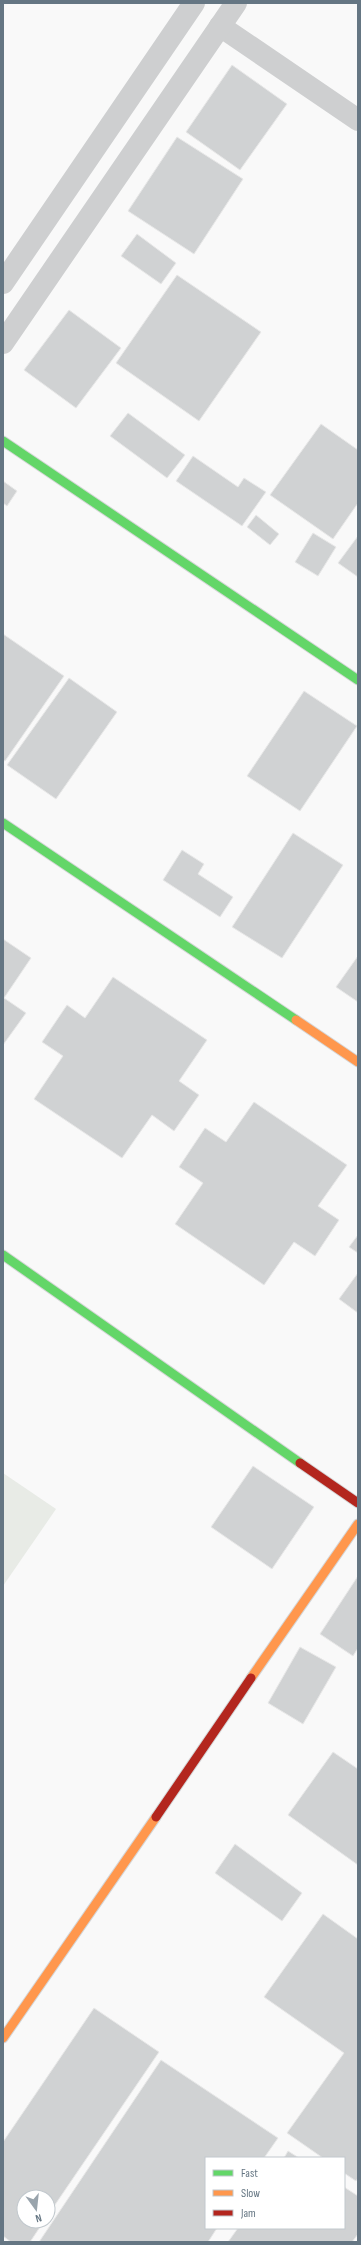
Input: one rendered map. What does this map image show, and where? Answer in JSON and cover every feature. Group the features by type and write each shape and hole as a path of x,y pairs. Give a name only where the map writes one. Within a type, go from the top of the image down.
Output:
{"street":[{"path":"3,283 194,3"},
{"path":"3,343 236,3"},
{"path":"220,26 358,120"},
{"path":"3,441 358,680"},
{"path":"3,824 358,1062"},
{"path":"3,1255 358,1503"},
{"path":"3,2038 358,1524"}],"shaded area":[{"path":"3,1473 56,1509 3,1586"}],"building":[{"path":"232,65 287,104 240,170 186,132"},
{"path":"177,137 243,179 194,254 128,211"},
{"path":"137,234 176,263 161,284 121,256"},
{"path":"177,275 261,332 199,421 116,363"},
{"path":"69,310 121,348 76,408 24,370"},
{"path":"128,413 185,455 167,478 110,436"},
{"path":"321,424 358,450 358,503 333,539 270,495"},
{"path":"193,456 238,487 244,478 266,492 242,526 176,481"},
{"path":"3,481 17,491 7,506 3,503"},
{"path":"256,515 279,534 270,545 247,527"},
{"path":"313,533 336,547 318,576 295,562"},
{"path":"358,536 358,577 338,563"},
{"path":"3,634 64,676 5,761 3,760"},
{"path":"69,678 117,712 56,799 7,765"},
{"path":"304,691 357,726 300,811 247,776"},
{"path":"293,833 343,865 282,958 232,927"},
{"path":"182,850 204,864 198,874 233,897 220,917 163,880"},
{"path":"3,939 31,958 4,998 26,1013 3,1045"},
{"path":"358,956 358,1002 336,987"},
{"path":"113,977 207,1040 179,1081 199,1095 174,1131 152,1115 122,1158 34,1099 63,1056 42,1042 67,1005 85,1018"},
{"path":"254,1102 347,1165 318,1206 339,1220 315,1256 294,1242 264,1285 175,1224 203,1183 179,1167 205,1128 226,1142"},
{"path":"358,1235 358,1253 349,1247"},
{"path":"358,1273 358,1313 339,1299"},
{"path":"253,1466 314,1507 272,1569 211,1527"},
{"path":"358,1576 358,1648 353,1656 320,1634"},
{"path":"300,1647 336,1667 303,1724 268,1703"},
{"path":"333,1752 358,1769 358,1865 288,1815"},
{"path":"235,1844 302,1893 282,1921 215,1873"},
{"path":"323,1914 358,1939 358,2178 356,2181 345,2174 345,2157 322,2157 287,2133 344,2053 264,1997"},
{"path":"94,2008 159,2052 56,2203 56,2189 16,2189 16,2229 39,2229 30,2242 11,2242 3,2236 3,2142"},
{"path":"161,2060 278,2138 265,2157 205,2157 205,2229 216,2229 208,2242 39,2242 48,2229 56,2229 56,2217"},
{"path":"288,2151 297,2157 285,2157"},
{"path":"345,2188 358,2196 358,2234 352,2242 228,2242 237,2229 345,2229"}],"traffic: fast":[{"path":"3,441 358,680"},
{"path":"3,823 296,1020"},
{"path":"3,1255 300,1463"}],"traffic: slow":[{"path":"296,1020 358,1062"},
{"path":"251,1678 358,1524"},
{"path":"3,2038 156,1817"}],"traffic: jam":[{"path":"300,1463 358,1503"},
{"path":"156,1817 251,1678"}]}
